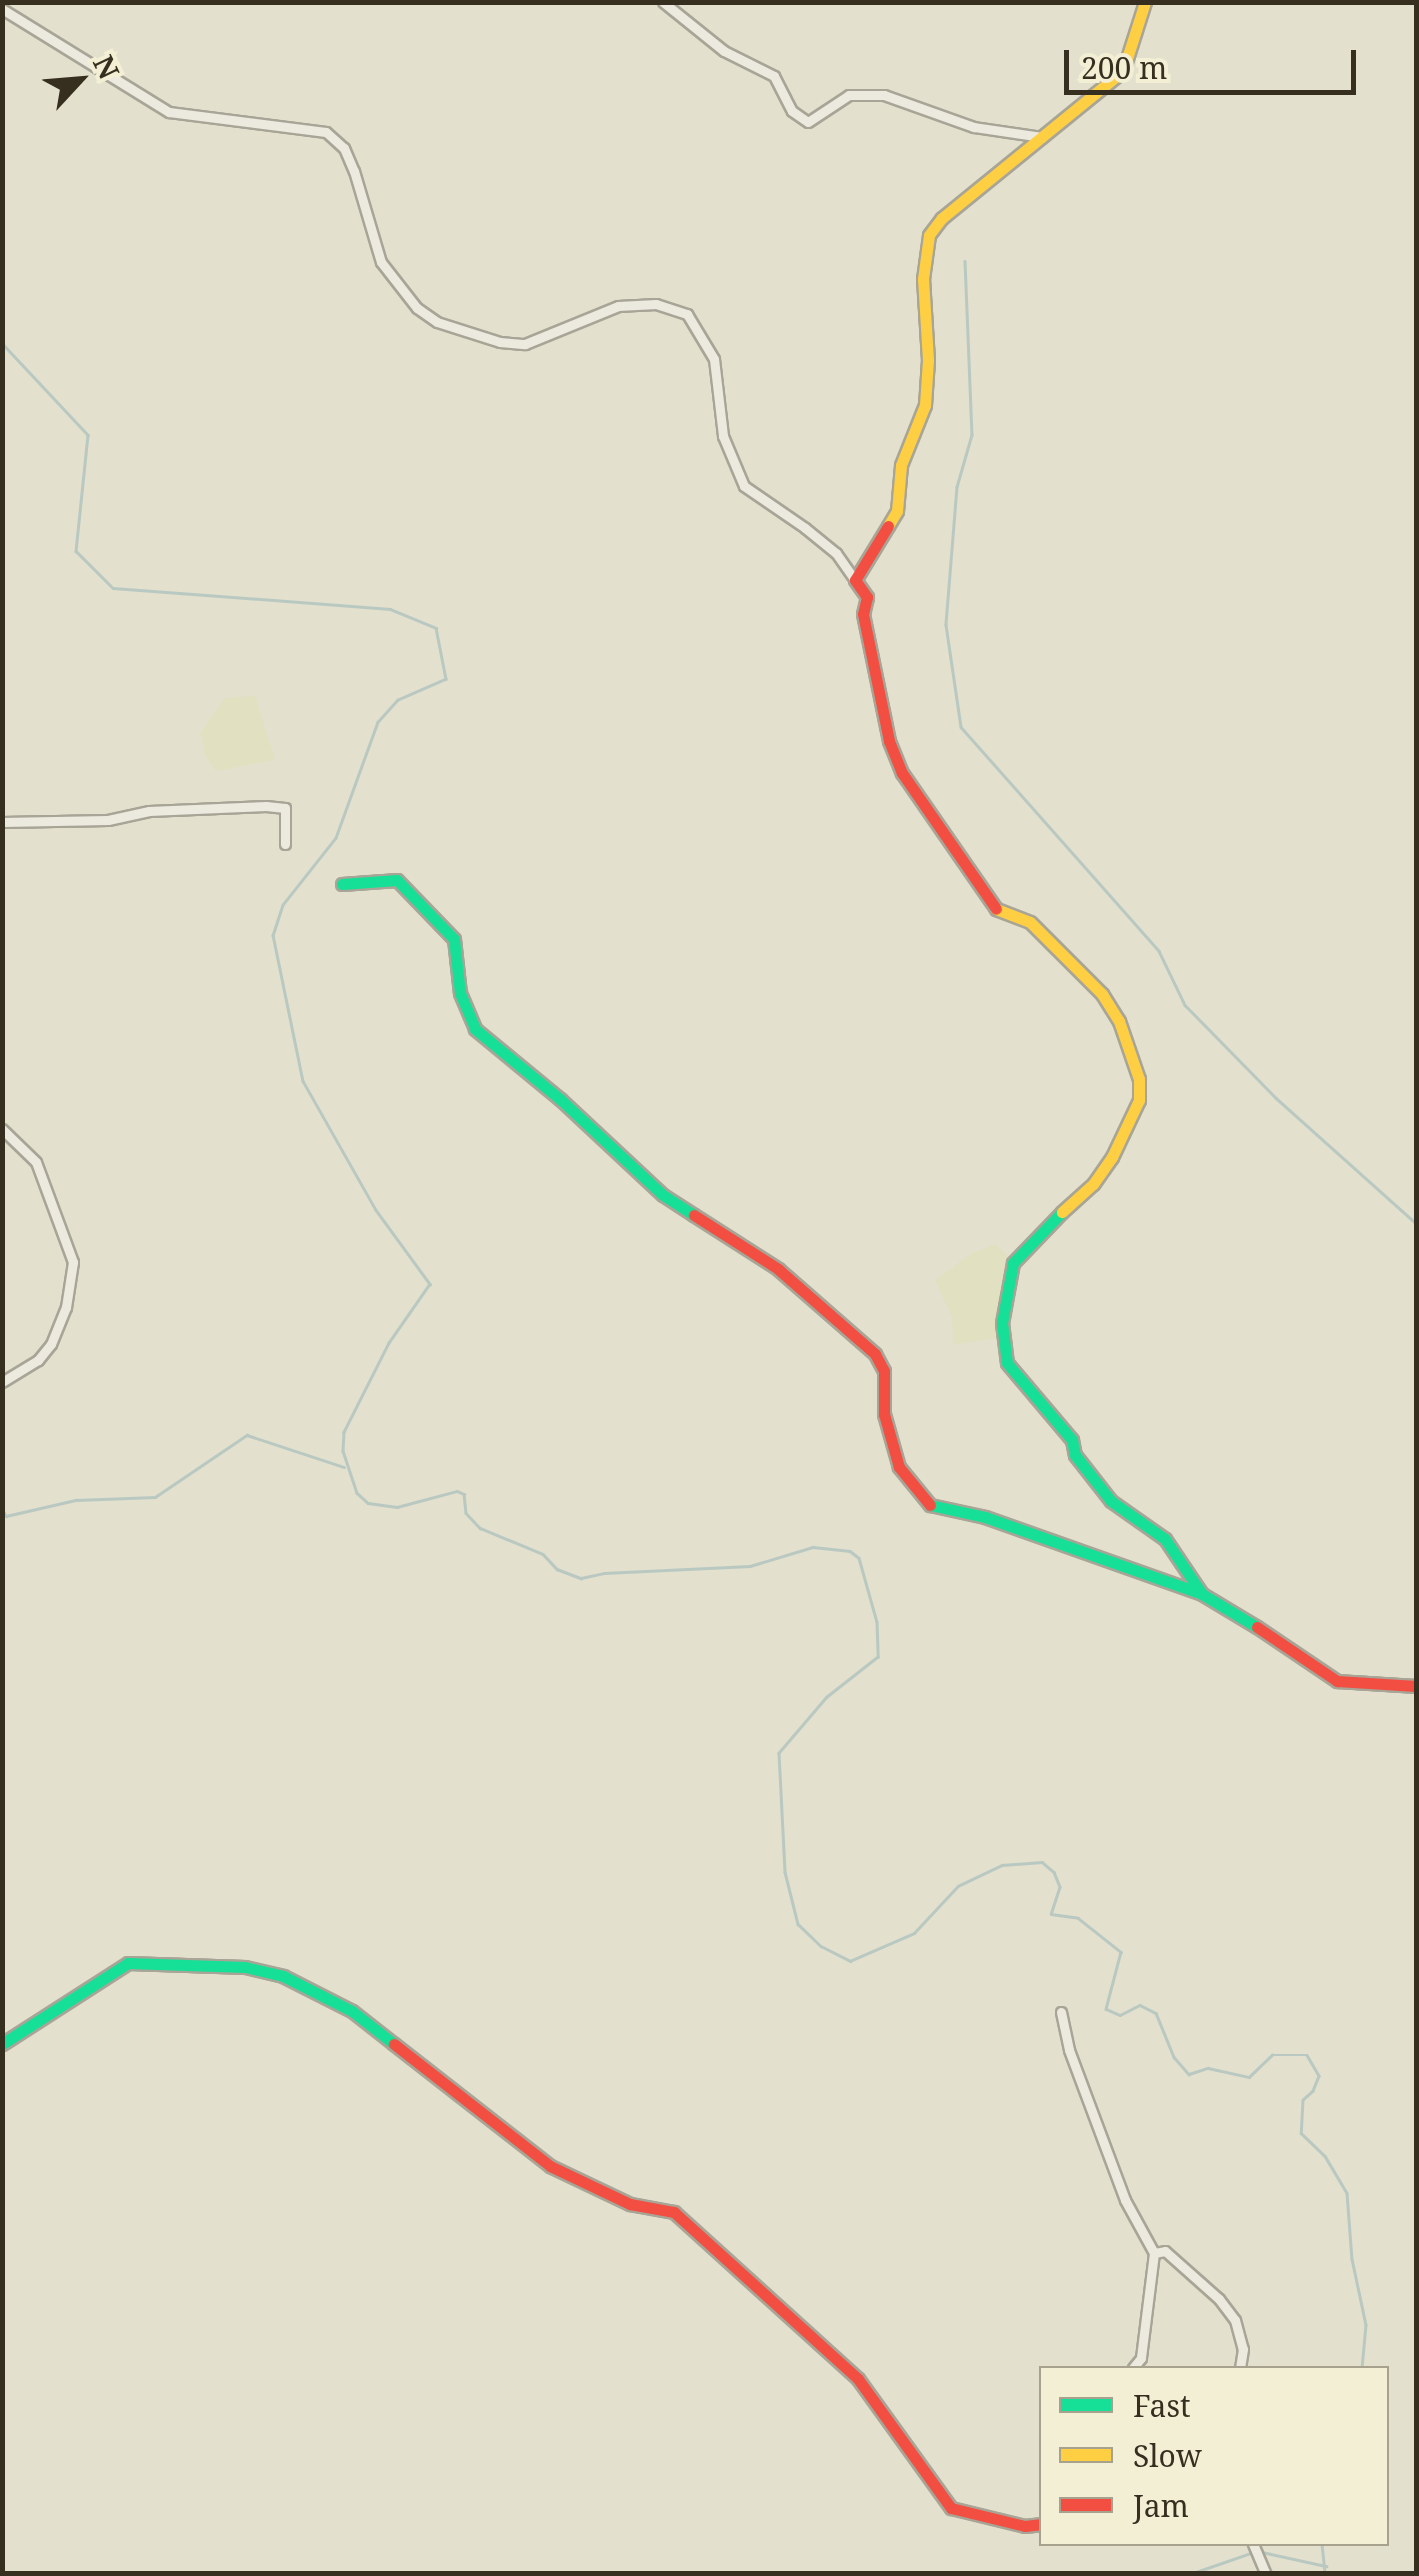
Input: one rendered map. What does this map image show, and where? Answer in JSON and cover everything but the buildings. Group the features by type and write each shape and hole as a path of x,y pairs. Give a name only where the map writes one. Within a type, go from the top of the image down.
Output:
{"street":[{"path":"663,2 724,50 774,76 792,111 808,122 849,95 884,96 958,122 1042,138"},
{"path":"855,580 897,511 900,464 924,405 928,360 922,279 928,235 942,218 1123,71 1144,2"},
{"path":"2,8 169,112 326,132 344,148 354,171 387,273 416,308 437,322 500,342 525,344 618,306 656,304 687,314 714,359 723,436 744,486 836,553 867,597 863,614 889,741 902,773 987,900 1000,912 1030,922 1102,994 1119,1021 1140,1079 1139,1100 1112,1158 1093,1184 1032,1239 1013,1263 1002,1323 1007,1363 1072,1440 1075,1456 1110,1502 1165,1539 1202,1594"},
{"path":"2,822 108,820 149,811 266,806 285,808 285,844"},
{"path":"342,884 397,880 454,939 460,993 476,1029 560,1099 663,1195 778,1269 875,1354 884,1372 884,1414 898,1467 928,1504 985,1516 1172,1587 1202,1594 1323,1668 1337,1681 1416,1686"},
{"path":"2,1130 36,1162 73,1262 66,1307 52,1344 38,1360 2,1382"},
{"path":"2,2044 128,1963 246,1967 282,1976 352,2011 550,2166 630,2204 674,2212 858,2379 950,2508 1025,2526 1039,2524"},
{"path":"1061,2012 1069,2050 1125,2200 1154,2253 1140,2358 1134,2366"},
{"path":"1154,2253 1165,2251 1218,2299 1234,2320 1243,2350 1240,2366"},
{"path":"1254,2546 1266,2574"}],"green space":[{"path":"255,696 275,760 216,771 206,757 200,733 225,698"},
{"path":"996,1244 1010,1258 999,1310 1001,1337 953,1345 952,1318 935,1280 972,1253"}],"waterway":[{"path":"965,261 972,435 957,487 946,625 961,727 1159,951 1185,1005 1276,1098 1416,1223"},
{"path":"2,343 88,435 76,551 113,588 390,609 436,628 446,679 398,700 378,722 336,838 283,905 273,935 303,1081 376,1210 430,1284 389,1343 344,1432 343,1451 357,1493 368,1503 397,1507 457,1491 464,1494 466,1513 480,1528 543,1554 557,1569 581,1578 604,1573 750,1566 813,1547 850,1551 859,1558 877,1622 878,1657 827,1697 779,1753 785,1872 798,1924 821,1946 850,1961 914,1933 958,1886 1002,1865 1042,1862 1054,1872 1060,1887 1051,1914 1078,1918 1121,1952 1106,2009 1120,2015 1140,2005 1156,2013 1174,2057 1189,2074 1208,2068 1249,2077 1272,2055 1307,2055 1319,2076 1313,2091 1303,2100 1301,2133 1325,2156 1347,2193 1352,2259 1366,2325 1362,2366"},
{"path":"2,1508 6,1516 76,1500 155,1497 247,1435 344,1467"},
{"path":"1322,2546 1325,2574"},
{"path":"1190,2574 1254,2552"},
{"path":"1262,2552 1326,2566"}],"traffic: fast":[{"path":"342,884 397,880 454,939 460,993 475,1029 560,1099 663,1195 694,1215"},
{"path":"1062,1212 1013,1263 1002,1323 1007,1363 1072,1440 1075,1455 1111,1501 1165,1539 1202,1594 1257,1627"},
{"path":"930,1505 985,1517 1202,1594"},
{"path":"2,2044 128,1963 245,1967 283,1976 352,2011 394,2044"}],"traffic: slow":[{"path":"888,526 897,511 901,465 925,405 928,360 923,279 929,235 942,218 1123,71 1145,2"},
{"path":"996,909 1030,922 1102,994 1119,1021 1139,1079 1139,1100 1112,1157 1093,1184 1062,1212"}],"traffic: jam":[{"path":"888,526 855,580 867,597 863,614 889,741 902,773 996,909"},
{"path":"694,1215 778,1269 875,1354 884,1371 884,1414 899,1467 930,1505"},
{"path":"1257,1627 1337,1681 1416,1686"},
{"path":"394,2044 550,2166 630,2204 674,2212 858,2379 951,2508 1025,2526 1039,2524"}]}
